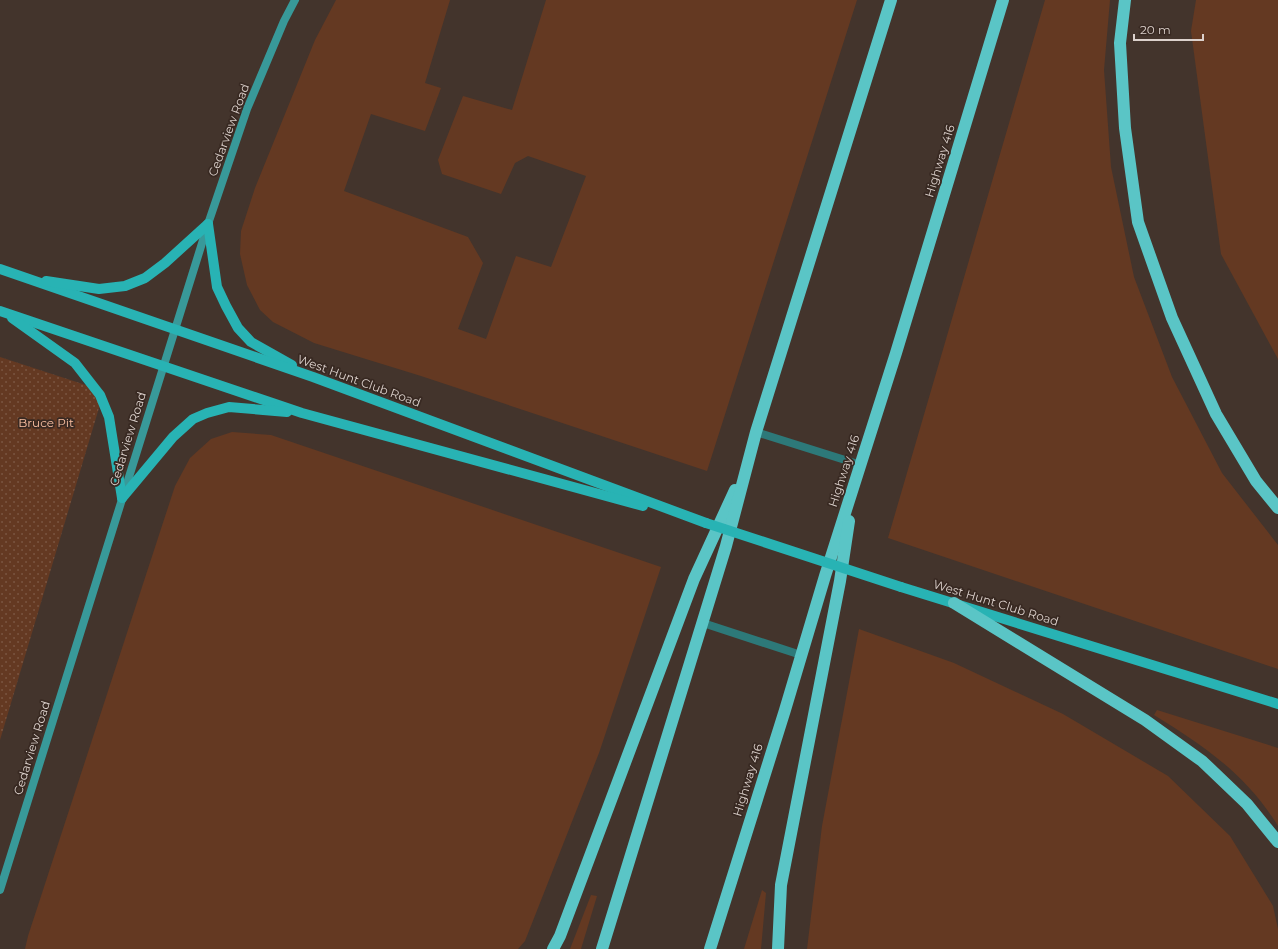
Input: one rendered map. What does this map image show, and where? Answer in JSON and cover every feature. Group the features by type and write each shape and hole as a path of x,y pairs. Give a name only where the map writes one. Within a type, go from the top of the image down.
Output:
{"highway":[{"path":"602,949 726,546 756,432 891,0"},
{"name":"Highway 416","path":"710,949 825,576 901,338 1003,0"},
{"path":"1125,0 1120,43 1126,128 1138,222 1172,318 1216,414 1256,481 1278,508"},
{"path":"553,949 560,936 694,579 748,460"},
{"path":"778,949 781,885 840,580 854,486"},
{"path":"954,603 1145,720 1202,761 1248,804 1278,842"}],"main road":[{"name":"Cedarview Road","path":"0,890 208,224 247,109 284,21 295,0"},
{"path":"23,277 99,289 125,286 145,278 166,263 208,224"},
{"path":"208,224 217,287 238,328 252,342 313,377"},
{"name":"West Hunt Club Road","path":"0,269 313,377 706,523 902,587 1278,704"},
{"path":"2,312 75,364 100,395 109,417 122,498"},
{"name":"West Hunt Club Road","path":"2,312 302,413 706,523"},
{"path":"122,498 173,437 193,419 207,413 228,408 302,413"}],"lane":[{"path":"756,432 861,466"},
{"path":"703,623 801,655"}],"green space":[{"path":"336,0 450,0 425,83 441,88 425,131 371,114 344,191 468,237 483,263 458,329 486,339 516,256 551,267 586,176 528,156 515,163 501,194 442,174 438,160 463,96 512,110 546,0 857,0 707,471 421,376 314,343 273,322 260,310 247,285 240,254 241,231 255,188 315,40"},
{"path":"1045,0 1110,0 1104,70 1111,167 1134,277 1172,377 1222,473 1278,545 1278,669 888,538"},
{"path":"1196,0 1278,0 1278,359 1221,254 1191,31"},
{"name":"Bruce Pit","path":"0,357 104,391 0,740"},
{"path":"232,432 271,435 661,567 599,753 525,941 518,949 25,949 175,486 190,458 211,439"},
{"path":"859,629 954,663 1063,714 1168,776 1230,836 1273,906 1278,929 1278,949 807,949 822,826"},
{"path":"1157,710 1278,748 1278,826 1266,808 1238,776 1207,750 1154,715"},
{"path":"762,890 766,893 761,949 744,949"},
{"path":"591,895 597,896 581,949 570,949"}]}
